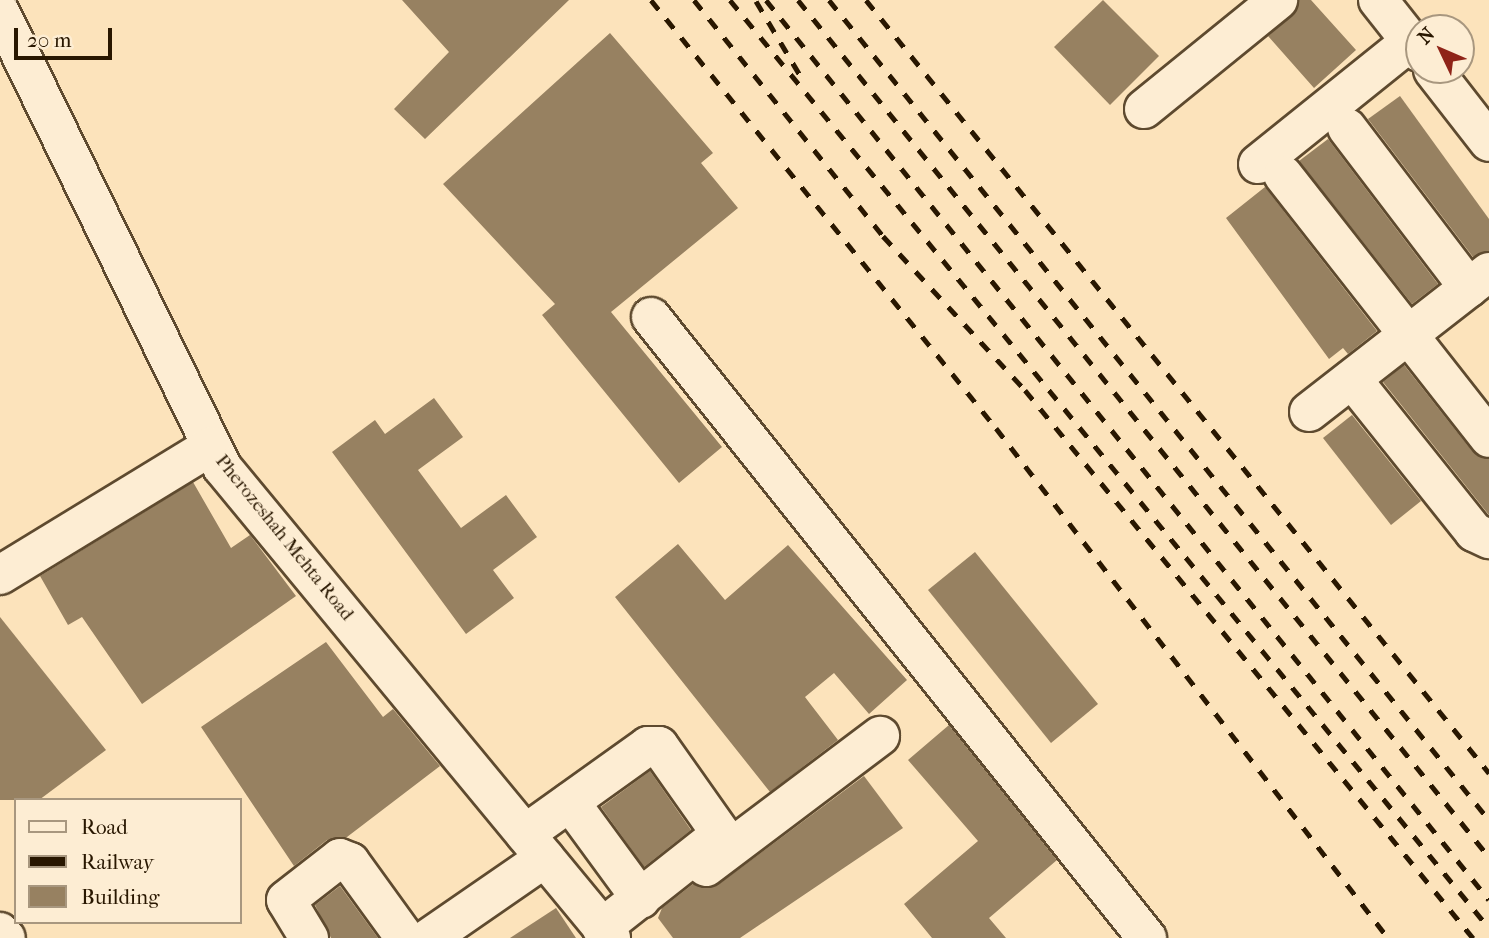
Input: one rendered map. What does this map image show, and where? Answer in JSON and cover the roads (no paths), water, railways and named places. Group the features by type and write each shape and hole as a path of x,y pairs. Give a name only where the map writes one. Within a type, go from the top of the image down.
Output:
{"street":[{"path":"1144,109 1278,0"},
{"path":"1378,0 1405,34"},
{"name":"Pherozeshah Mehta Road","path":"0,12 222,467 608,935"},
{"path":"1405,66 1270,170 1408,335 1489,438"},
{"path":"1446,84 1486,131"},
{"path":"1309,412 1479,280 1347,128"},
{"path":"651,317 1147,938"},
{"path":"1352,379 1474,533 1489,539"},
{"path":"0,575 211,446"},
{"path":"608,935 880,736"},
{"path":"429,938 535,846 570,802 653,743 721,827 717,839 641,899 608,935"},
{"path":"570,802 641,899"},
{"path":"309,938 286,901 340,858 350,862 405,938"},
{"path":"0,932 6,938"}],"railway":[{"path":"651,0 996,428 1388,938"},
{"path":"694,0 883,236 1025,390 1473,938"},
{"path":"730,0 1489,928"},
{"path":"766,0 1489,900"},
{"path":"798,0 1489,857"},
{"path":"829,0 1489,820"},
{"path":"866,0 1489,773"},
{"path":"756,1 803,80"}]}
